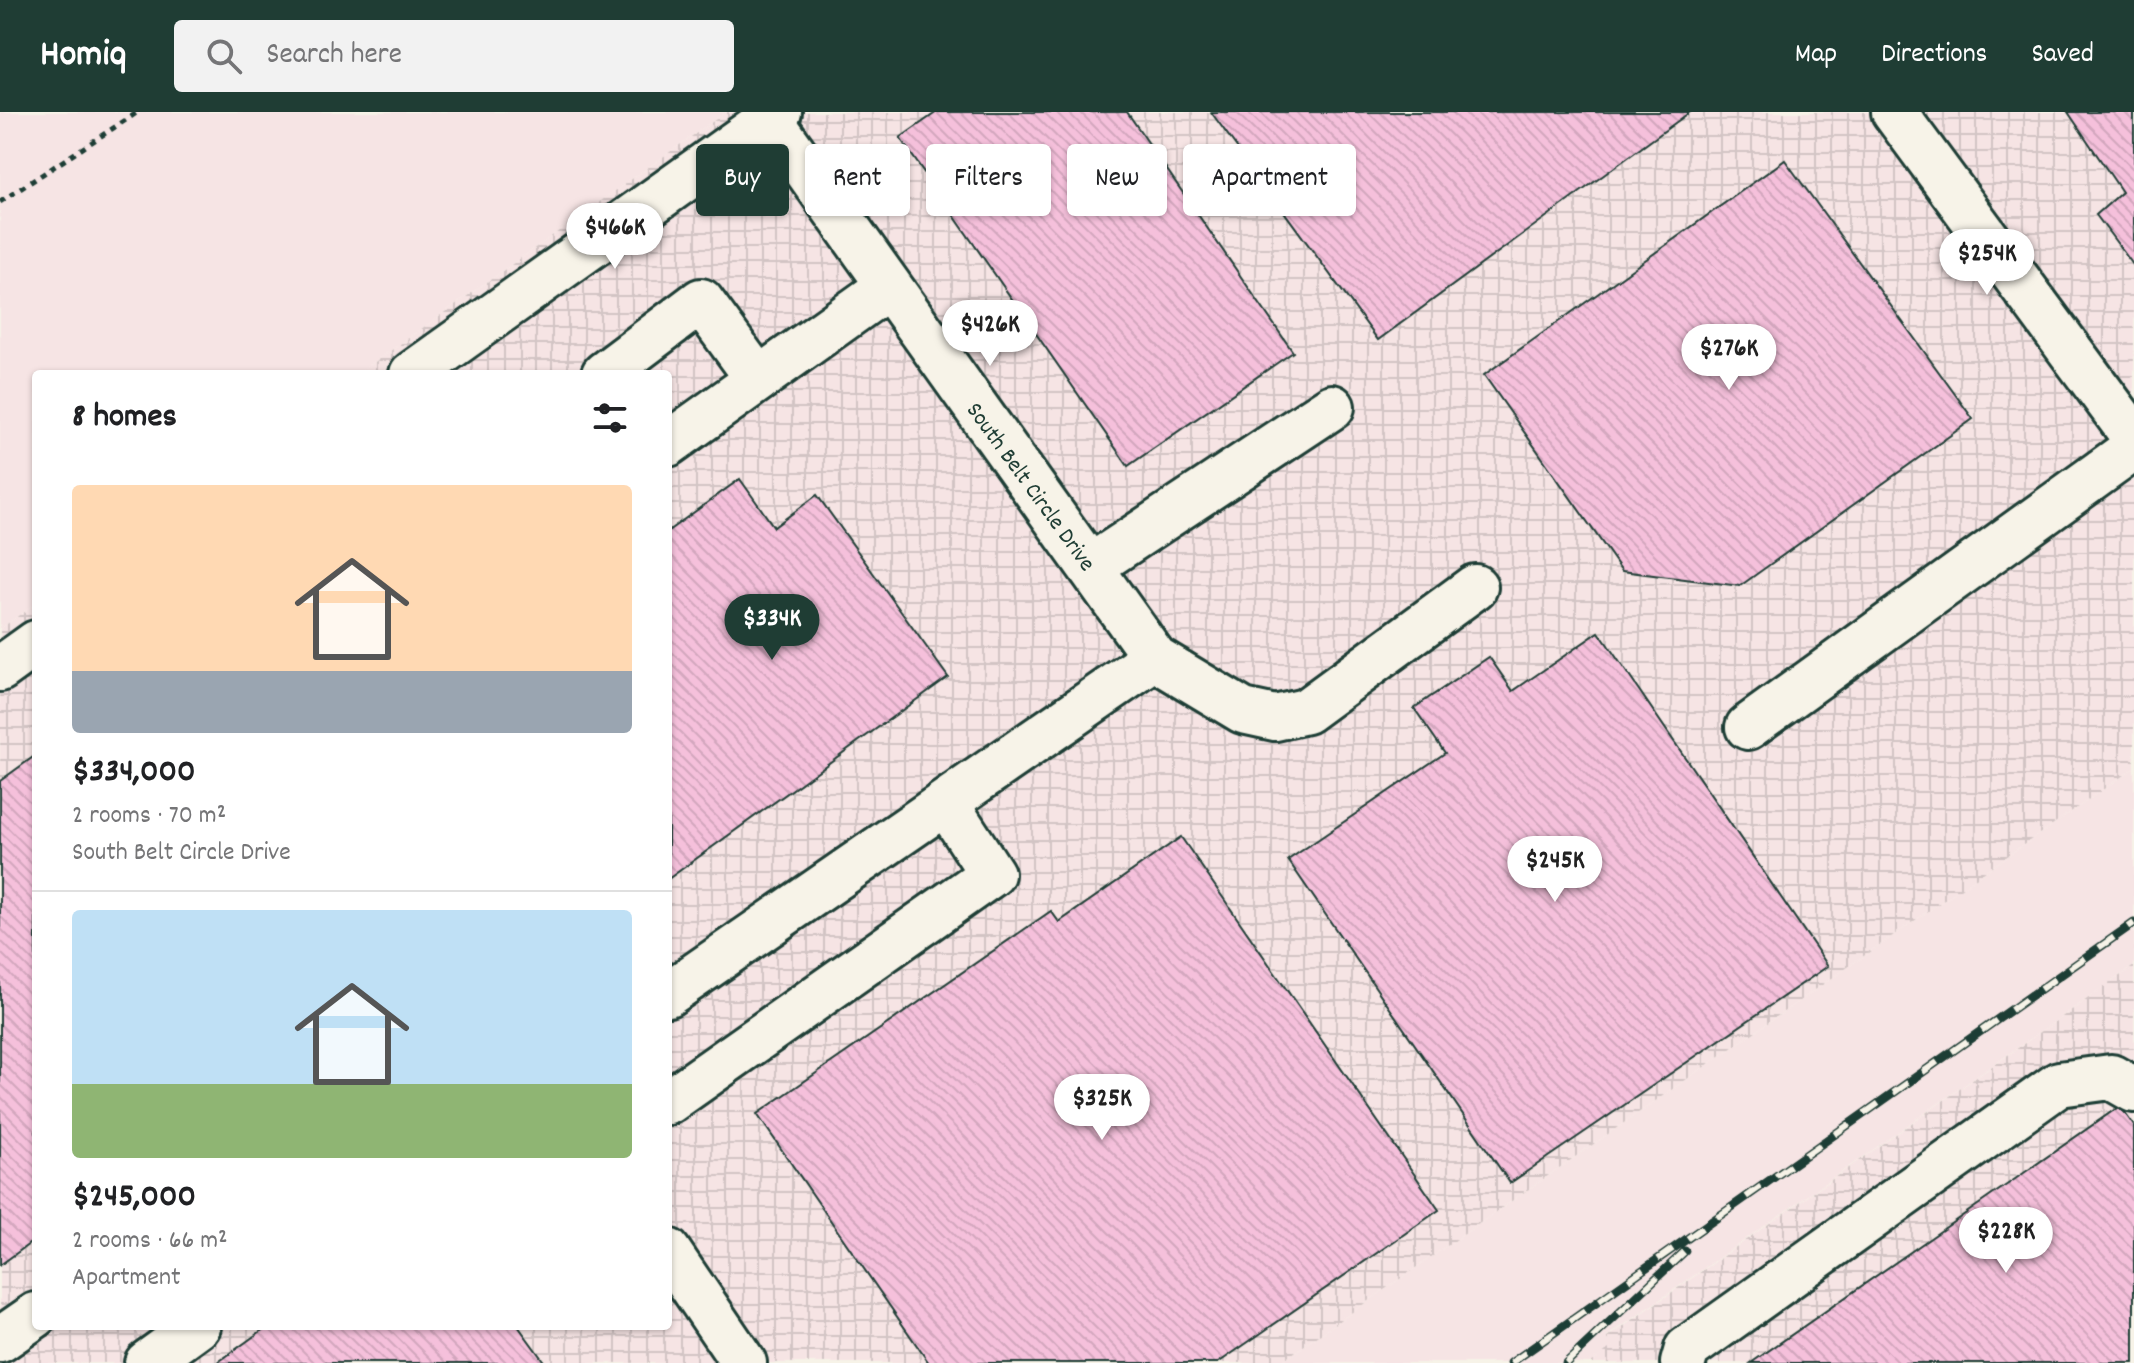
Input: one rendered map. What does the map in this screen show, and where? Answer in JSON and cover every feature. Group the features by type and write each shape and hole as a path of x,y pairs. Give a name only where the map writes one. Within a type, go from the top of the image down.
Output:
{"street":[{"path":"1894,112 2134,437"},
{"path":"418,370 774,115"},
{"name":"South Belt Circle Drive","path":"774,115 889,286 1155,658"},
{"path":"672,441 889,286"},
{"path":"609,370 701,301 758,379"},
{"path":"1090,567 1332,407"},
{"path":"1748,727 2134,448"},
{"path":"672,991 1155,658 1243,711 1275,718 1306,711 1475,587"},
{"path":"0,669 32,646"},
{"path":"672,1099 992,874 946,803"},
{"path":"1683,1363 1687,1349 2059,1084 2111,1077 2134,1090"},
{"path":"672,1257 744,1363"},
{"path":"0,1340 32,1318"},
{"path":"147,1363 192,1330"}],"path":[{"path":"0,202 138,112"}],"shaded area":[{"path":"0,112 726,112 364,370 32,370 32,606 0,629"},
{"path":"726,112 2134,112 2134,768 1279,1363 0,1363 0,629 32,606 32,1330 672,1330 672,370 364,370"},
{"path":"2134,768 2134,966 1607,1337 1614,1346 1590,1363 1279,1363"},
{"path":"2134,966 2134,1363 1590,1363 1613,1346 1607,1338"}],"building":[{"path":"937,112 1127,112 1149,144 1067,144 1067,216 1167,216 1167,170 1183,193 1183,216 1199,216 1293,352 1128,466 954,216 1051,216 1051,144 926,144 926,175 910,152 910,144 904,144 900,138"},
{"path":"1211,112 1690,112 1378,340 1287,216 1356,216 1356,144 1234,144"},
{"path":"2068,112 2134,112 2134,266 2096,215 2122,192"},
{"path":"1785,160 1973,419 1740,586 1622,571 1484,375"},
{"path":"740,479 774,527 817,495 948,677 672,876 672,528"},
{"path":"1599,632 1828,966 1510,1183 1288,860 1445,753 1414,708 1489,657 1513,691"},
{"path":"32,758 32,1242 0,1265 0,781"},
{"path":"1181,837 1439,1210 1218,1363 929,1363 757,1114 1051,911 1059,922"},
{"path":"2120,1106 2134,1126 2134,1363 1751,1363"},
{"path":"262,1330 521,1330 545,1363 217,1363"}],"railway":[{"path":"1511,1363 2134,923"},
{"path":"1566,1363 1685,1251"}]}
